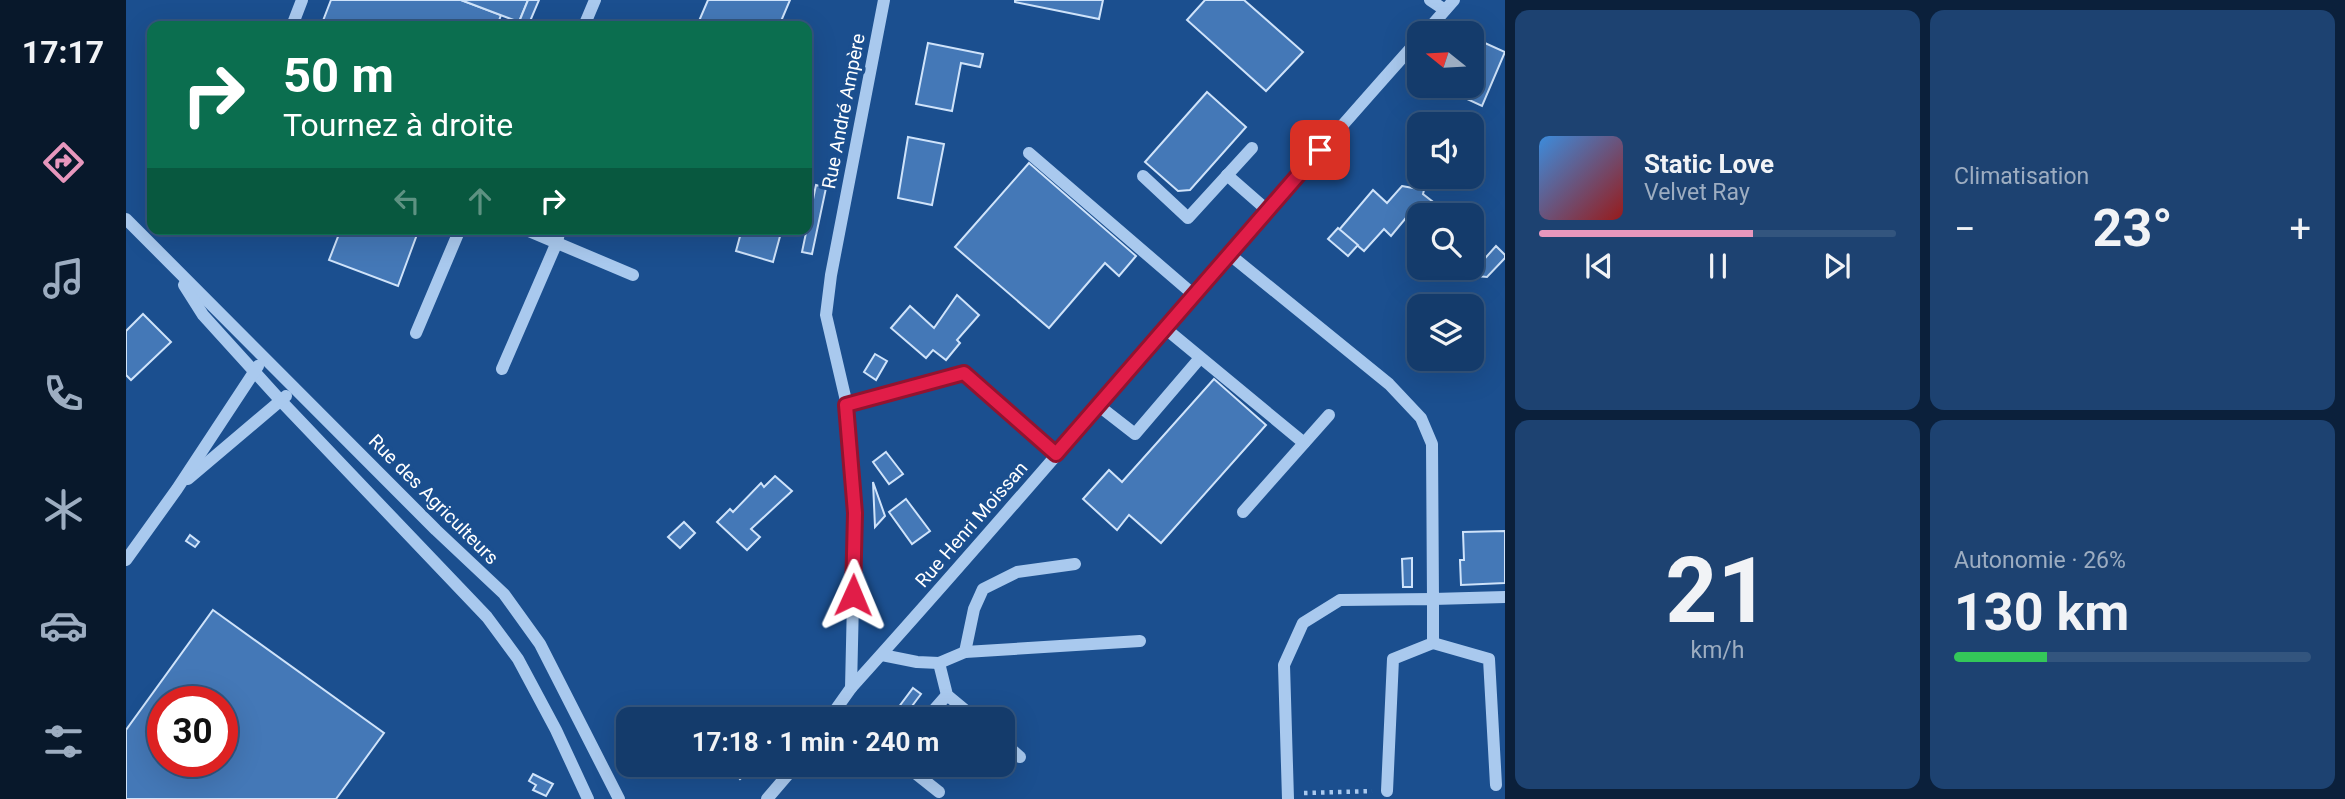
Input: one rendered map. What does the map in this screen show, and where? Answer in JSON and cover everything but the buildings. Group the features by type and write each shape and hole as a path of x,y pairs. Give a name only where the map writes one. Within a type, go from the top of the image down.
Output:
{"street":[{"path":"294,21 302,0"},
{"path":"586,21 595,0"},
{"name":"Rue André Ampère","path":"851,688 855,513 846,405 826,315 831,275 884,0"},
{"path":"1430,0 1450,5 1436,21"},
{"name":"Rue Henri Moissan","path":"838,707 851,688 1407,53"},
{"path":"1143,176 1188,218 1252,148"},
{"path":"1029,153 1194,295"},
{"path":"1227,175 1268,210"},
{"name":"Rue des Agriculteurs","path":"126,219 436,530 504,594 540,644 619,799"},
{"path":"416,332 457,235"},
{"path":"502,369 558,235 632,275"},
{"path":"1229,254 1389,384 1421,418 1432,444 1433,643"},
{"name":"Rue des Agriculteurs","path":"171,264 203,315 487,617 519,659 588,799"},
{"path":"1166,329 1304,443"},
{"path":"126,560 177,489 264,357"},
{"path":"1099,406 1135,435 1200,358"},
{"path":"846,405 964,373 1056,454"},
{"path":"177,489 295,389"},
{"path":"1243,512 1329,415"},
{"path":"965,652 974,609 983,589 1017,572 1075,565"},
{"path":"1288,796 1284,665 1303,623 1340,600 1505,597"},
{"path":"882,654 917,662 939,663 965,652 1140,641"},
{"path":"1387,791 1393,659 1433,643 1489,659 1496,785"},
{"path":"939,663 947,695 962,707"},
{"path":"936,707 947,695"},
{"path":"1015,753 1020,757"},
{"path":"767,799 786,777"},
{"path":"920,777 939,792"}],"path":[{"path":"1288,796 1387,791"}],"route":[{"path":"853,595 855,513 846,405 964,373 1056,454 1320,150"}]}
